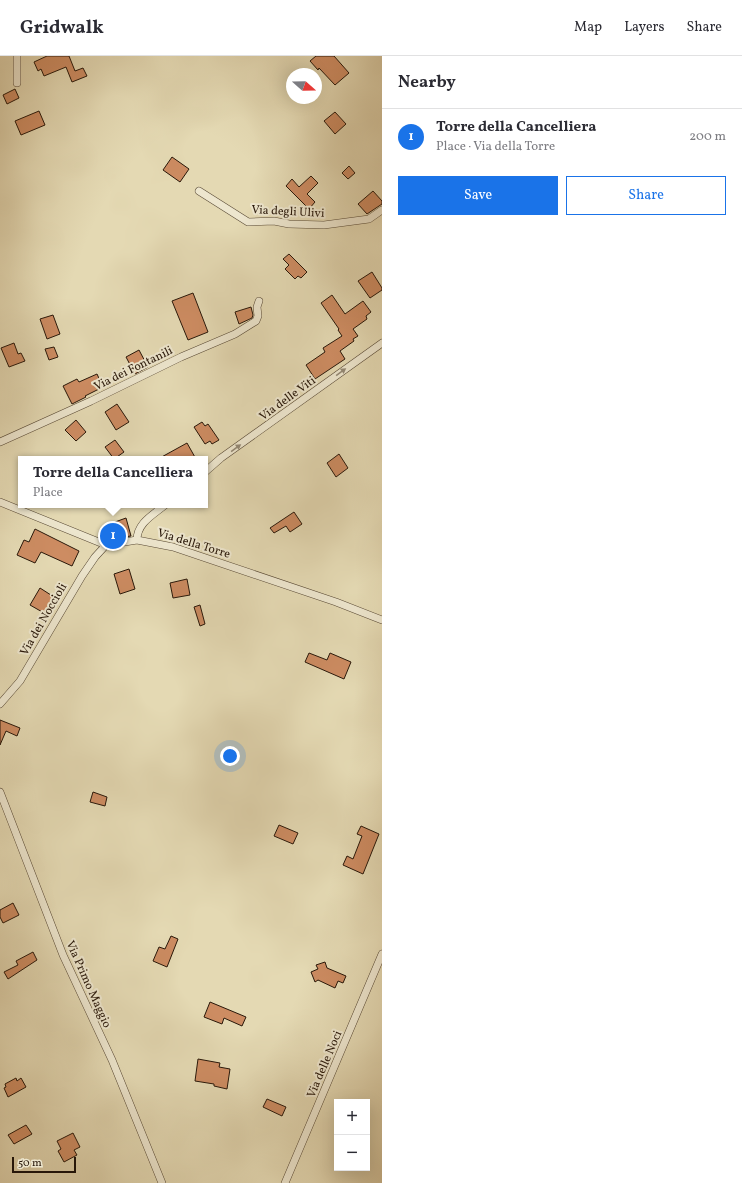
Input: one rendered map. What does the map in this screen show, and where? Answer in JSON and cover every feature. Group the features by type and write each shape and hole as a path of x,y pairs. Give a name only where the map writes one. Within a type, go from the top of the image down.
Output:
{"street":[{"path":"17,56 17,83"},
{"name":"Via degli Ulivi","path":"199,191 248,222 261,220 289,224 324,225 370,219 382,210"},
{"name":"Via dei Fontanili","path":"0,442 106,394 164,365 235,334 256,321 258,316 257,307 259,301"},
{"name":"Via delle Viti","path":"208,469 221,458 382,342"},
{"path":"0,502 106,546"},
{"path":"137,540 141,525 161,508"},
{"name":"Via della Torre","path":"106,546 137,540 164,544 336,602 382,620"},
{"name":"Via dei Noccioli","path":"0,704 20,681 87,568 106,546"},
{"name":"Via Primo Maggio","path":"0,792 63,955 112,1060 162,1183"},
{"name":"Via delle Noci","path":"286,1183 382,954"}],"building":[{"path":"47,56 69,56 75,71 83,68 87,76 72,82 66,67 44,76 41,69 38,71 34,62"},
{"path":"316,56 334,56 349,73 335,85 322,71 322,68 316,68 310,61"},
{"path":"15,89 19,98 7,104 3,95"},
{"path":"39,111 45,125 21,135 15,121"},
{"path":"335,112 346,124 335,134 324,121"},
{"path":"172,157 189,169 180,182 163,170"},
{"path":"349,166 355,173 348,179 342,173"},
{"path":"311,176 318,183 307,194 315,202 309,209 286,186 292,179 299,187"},
{"path":"373,191 382,201 382,204 367,214 358,204"},
{"path":"289,254 307,272 301,278 298,276 295,279 285,269 289,265 283,259"},
{"path":"372,272 382,290 370,298 358,281"},
{"path":"193,293 208,332 188,340 172,301"},
{"path":"332,295 345,314 363,301 371,312 366,316 367,319 353,329 358,336 353,339 354,341 340,351 345,359 315,379 306,365 325,352 323,348 342,336 338,330 339,329 321,303"},
{"path":"251,307 253,315 252,318 239,324 235,312"},
{"path":"53,315 60,334 47,339 40,319"},
{"path":"14,343 18,354 21,353 25,361 9,367 1,348"},
{"path":"54,347 58,357 49,360 45,349"},
{"path":"139,350 148,367 135,374 126,357"},
{"path":"97,374 103,387 72,404 63,386 77,379 79,382"},
{"path":"117,404 129,422 116,430 105,412"},
{"path":"76,420 86,432 76,441 65,430"},
{"path":"202,422 205,426 208,424 219,440 212,444 210,441 205,444 194,427"},
{"path":"115,440 124,452 118,456 112,456 105,447"},
{"path":"187,443 194,456 163,456"},
{"path":"339,454 348,468 336,477 327,463"},
{"path":"294,512 302,524 290,532 286,526 274,533 270,528"},
{"path":"126,518 131,536 110,539 108,532 117,529 115,522"},
{"path":"35,529 79,551 72,566 41,552 35,563 17,555 24,540 29,542"},
{"path":"129,569 135,589 120,594 114,574"},
{"path":"187,579 190,595 173,598 170,583"},
{"path":"40,588 54,597 44,613 30,605"},
{"path":"200,605 205,624 200,626 194,607"},
{"path":"309,653 327,660 330,653 351,662 344,679 305,662"},
{"path":"0,720 20,728 17,736 6,731 0,745"},
{"path":"93,792 107,797 105,806 90,802"},
{"path":"279,825 298,833 293,844 274,836"},
{"path":"361,826 379,834 363,874 343,865 347,856 353,859 362,836 357,834"},
{"path":"13,903 19,915 3,923 0,917 0,910"},
{"path":"171,936 178,939 167,967 153,961 159,947 165,949"},
{"path":"33,952 37,960 8,979 4,972 18,965 16,961"},
{"path":"325,962 327,968 346,976 343,983 338,981 335,988 318,980 315,982 311,972 318,969 316,965"},
{"path":"210,1002 246,1017 242,1026 224,1018 222,1024 204,1017"},
{"path":"198,1059 220,1063 219,1067 230,1069 227,1089 214,1086 214,1084 195,1081"},
{"path":"16,1078 17,1081 21,1078 26,1087 8,1097 4,1088 6,1087 5,1084"},
{"path":"267,1099 286,1107 282,1116 263,1107"},
{"path":"26,1125 32,1134 14,1144 8,1135"},
{"path":"73,1133 80,1147 74,1150 77,1155 64,1162 58,1151 61,1149 57,1141"}],"place":[{"name":"Torre della Cancelliera","path":"113,536"}]}
